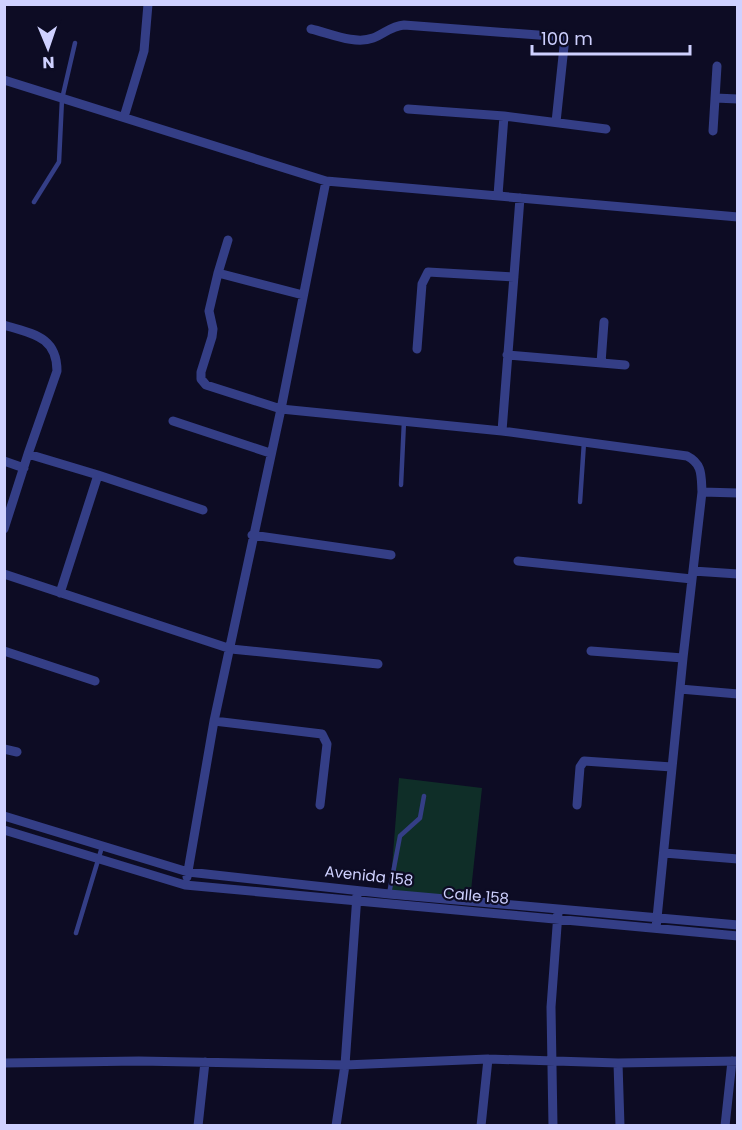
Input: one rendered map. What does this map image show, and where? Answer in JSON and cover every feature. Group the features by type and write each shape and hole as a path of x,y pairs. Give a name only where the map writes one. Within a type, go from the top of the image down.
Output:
{"street":[{"path":"124,117 144,51 148,4"},
{"path":"311,29 356,39 375,38 394,26 404,25 565,37 556,122"},
{"path":"714,130 717,66"},
{"path":"4,80 326,181 738,217"},
{"path":"716,98 738,99"},
{"path":"408,109 504,116 606,129"},
{"path":"498,195 504,116"},
{"path":"185,885 214,721 231,649 252,535 281,409 326,181"},
{"path":"502,430 520,198"},
{"path":"228,240 209,311 213,329 201,372 206,385 281,409 502,430 687,456 697,462 701,469 702,492 656,928"},
{"path":"417,349 422,284 428,272 514,277"},
{"path":"218,273 303,296"},
{"path":"601,363 604,322"},
{"path":"4,326 40,337 48,342 57,358 57,371 27,454 5,527"},
{"path":"507,355 625,365"},
{"path":"173,421 270,453"},
{"path":"27,454 203,510"},
{"path":"4,461 24,468"},
{"path":"60,593 98,475"},
{"path":"702,492 738,493"},
{"path":"252,535 391,555"},
{"path":"518,561 693,575 738,574"},
{"path":"4,574 231,649 378,664"},
{"path":"4,651 95,681"},
{"path":"591,651 683,658"},
{"path":"680,689 738,694"},
{"path":"214,721 322,734 327,744 320,805"},
{"path":"4,749 17,752"},
{"path":"577,805 580,767 584,761 672,767"},
{"name":"Avenida 158","path":"4,816 188,872 357,895 389,894 738,925"},
{"name":"Calle 158","path":"4,830 185,885 357,895 558,919 738,936"},
{"path":"663,853 738,859"},
{"path":"336,1125 345,1065 357,895"},
{"path":"553,1125 551,1007 558,908"},
{"path":"480,1125 488,1059"},
{"path":"4,1063 205,1062 345,1065 488,1059 618,1063 735,1061 725,1125"},
{"path":"198,1125 205,1062"},
{"path":"618,1063 620,1125"}],"lane":[{"path":"34,201 58,162 62,99 75,43"},
{"path":"401,485 404,421"},
{"path":"580,502 584,442"},
{"path":"389,894 400,836 422,815 424,796"},
{"path":"76,933 102,846"}],"green space":[{"path":"399,778 482,788 470,900 390,892"}]}
